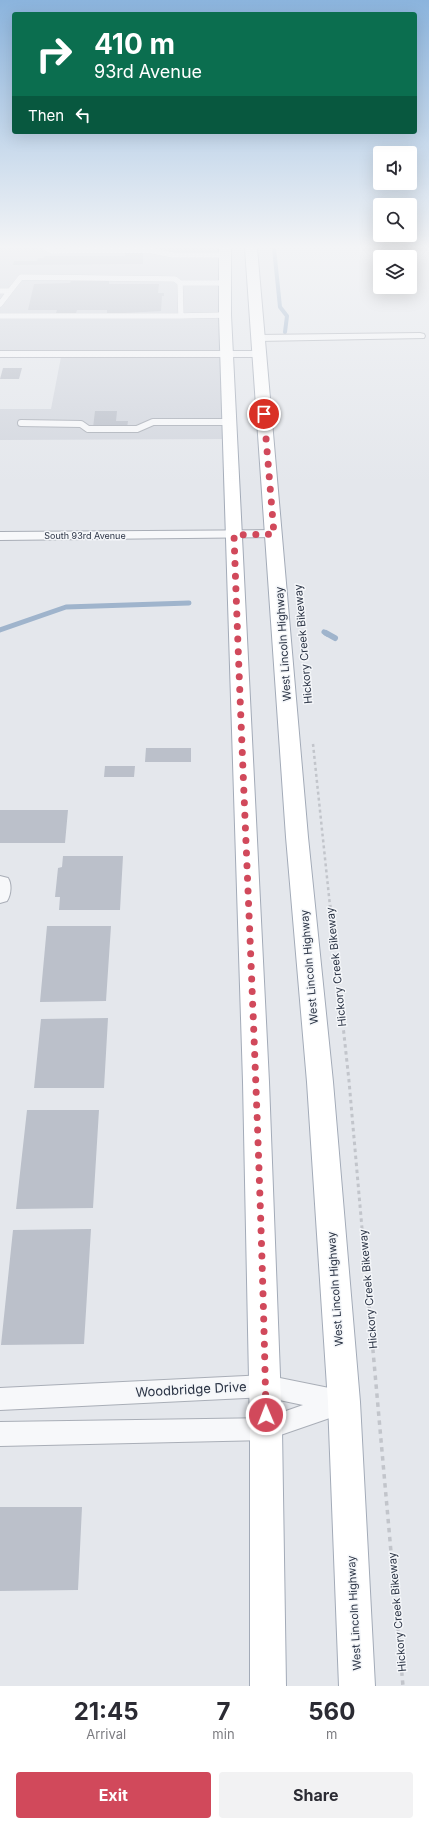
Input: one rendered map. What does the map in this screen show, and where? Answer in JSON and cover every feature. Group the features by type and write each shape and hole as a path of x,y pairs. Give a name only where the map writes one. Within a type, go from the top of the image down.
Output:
{"main road":[{"path":"226,327 256,1082 266,1386 268,1686"},
{"name":"West Lincoln Highway","path":"257,327 297,837 320,1082 344,1402 357,1686"}],"street":[{"path":"0,354 227,354 259,346 420,336"},
{"name":"South 93rd Avenue","path":"0,536 170,536 274,534"},
{"path":"0,882 2,882 0,897"},
{"name":"Woodbridge Drive","path":"0,1399 266,1386 344,1402"},
{"path":"0,1434 266,1429 344,1402"}],"lane":[{"path":"21,424 81,424 88,429 138,429 153,422 230,422"}],"path":[{"name":"Hickory Creek Bikeway","path":"313,739 349,1081 403,1686"}],"shaded area":[{"path":"0,327 222,327 223,355 0,355"},
{"path":"61,357 224,357 227,439 0,440 0,409 51,409"}],"building":[{"path":"3,368 22,368 19,379 0,379"},
{"path":"95,411 117,411 116,421 128,421 127,428 93,428"},
{"path":"146,748 191,748 191,762 145,762"},
{"path":"105,766 135,766 134,777 104,777"},
{"path":"0,810 68,810 65,843 0,843"},
{"path":"63,856 123,856 120,910 59,910 60,897 55,897 58,868 62,867"},
{"path":"47,926 111,926 106,1001 40,1002"},
{"path":"108,1018 104,1088 34,1088 41,1019"},
{"path":"27,1110 99,1110 93,1208 16,1209"},
{"path":"91,1229 84,1344 1,1345 13,1230"},
{"path":"0,1507 82,1507 78,1590 0,1591"}],"waterway":[{"path":"285,332 286,327"},
{"path":"0,630 66,607 189,603"},
{"path":"326,633 335,638"}],"route":[{"path":"264,414 274,534 234,535 256,1082 266,1415"}]}
